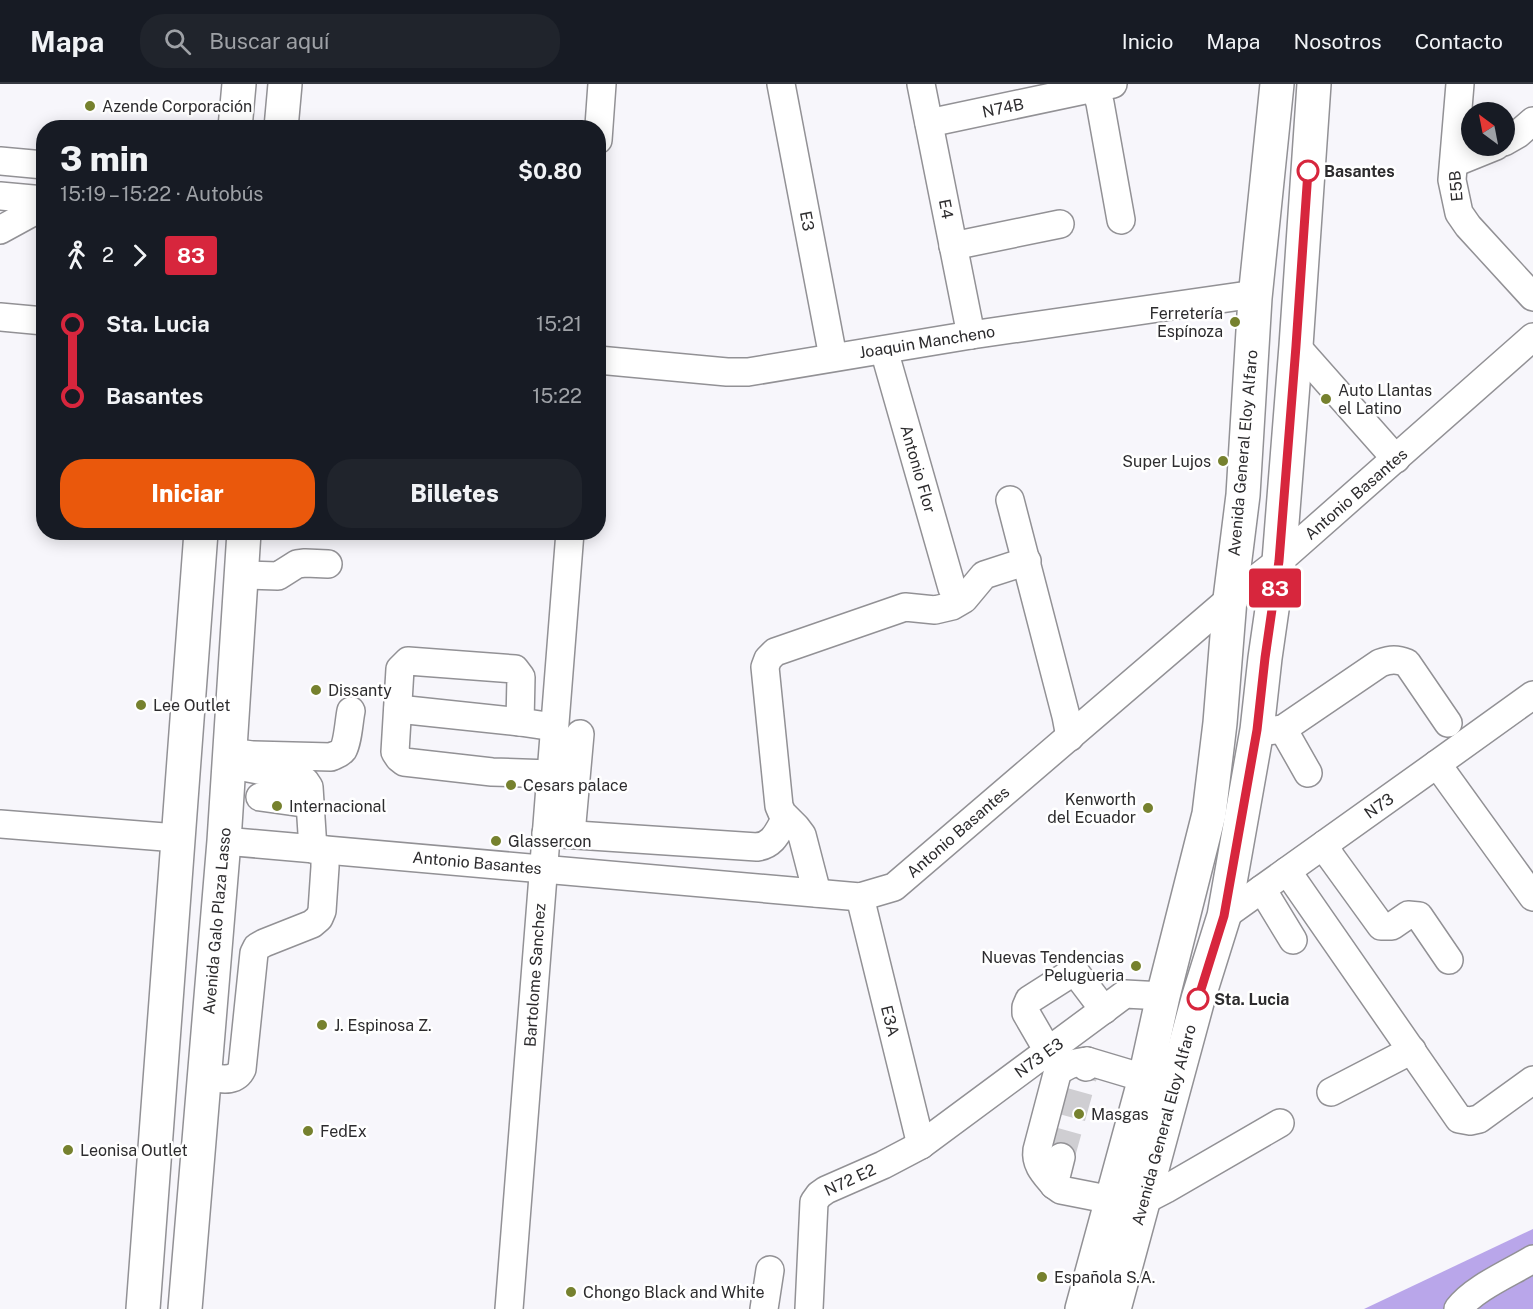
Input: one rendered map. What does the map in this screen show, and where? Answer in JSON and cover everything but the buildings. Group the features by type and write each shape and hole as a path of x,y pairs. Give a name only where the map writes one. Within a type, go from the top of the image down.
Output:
{"main road":[{"path":"236,120 239,84"},
{"path":"282,120 285,84"},
{"name":"Avenida General Eloy Alfaro","path":"1160,1083 1163,996 1209,814 1220,723 1230,599 1243,495 1255,294 1277,84"},
{"name":"Avenida General Eloy Alfaro","path":"1082,1309 1127,1201 1160,1083 1198,999 1224,916 1270,730 1265,658 1279,561 1314,84"},
{"path":"142,1309 200,540"},
{"name":"Avenida Galo Plaza Lasso","path":"186,1309 224,841 243,540"},
{"name":"Avenida General Eloy Alfaro","path":"1114,1309 1127,1201"}],"street":[{"path":"599,120 602,84"},
{"name":"E3","path":"781,84 833,357"},
{"name":"E4","path":"921,84 971,335"},
{"name":"E5B","path":"1460,84 1452,180 1459,213 1468,226 1533,297"},
{"path":"1104,86 1100,103 1121,220"},
{"name":"N74B","path":"929,123 1104,86"},
{"path":"1515,136 1533,121"},
{"path":"1454,163 1471,156"},
{"path":"0,161 36,164"},
{"path":"0,196 36,199"},
{"path":"0,230 36,210"},
{"path":"953,246 1060,224"},
{"name":"Joaquin Mancheno","path":"606,361 748,372 971,335 1255,294"},
{"path":"0,317 36,320"},
{"name":"Antonio Basantes","path":"224,841 860,897 894,887 1230,599 1279,561 1533,337"},
{"path":"1296,346 1396,459"},
{"name":"Antonio Flor","path":"884,350 952,588"},
{"path":"1010,500 1070,736"},
{"name":"Bartolome Sanchez","path":"519,1302 520,1170 543,869 559,834 551,774 567,731 570,540"},
{"path":"817,893 802,835 782,813 779,806 765,667 768,659 775,651 905,607 935,610 952,606 964,599 984,576 1027,561"},
{"path":"241,575 278,576 297,564 305,562 328,564"},
{"path":"1308,772 1270,730 1380,663 1398,659 1407,663 1448,723"},
{"path":"520,722 521,677 515,669 408,661 400,669 396,752 404,762 492,772 551,774"},
{"name":"N73","path":"1224,916 1533,695"},
{"path":"398,709 520,722 567,731 559,834 758,847 771,842 786,818"},
{"path":"229,758 252,755 331,757 343,750 351,711"},
{"path":"205,1077 234,1079 242,1070 254,953 257,947 312,924 319,918 322,911 325,867 310,804 309,787 305,781 298,778 229,758"},
{"path":"1437,764 1533,897"},
{"path":"260,797 310,804"},
{"path":"0,824 177,838"},
{"path":"1325,844 1331,857 1381,926 1392,926 1408,915 1419,916 1449,960"},
{"path":"1287,871 1459,1119 1470,1121 1479,1119 1533,1080"},
{"path":"1262,889 1293,940"},
{"name":"E3A","path":"860,897 921,1145"},
{"path":"1048,1051 1026,1013 1029,1000 1073,972 1104,1010"},
{"name":"N73 E3","path":"921,1145 1125,994 1163,996"},
{"path":"1331,1092 1412,1050"},
{"path":"1160,1083 1086,1064 1067,1065 1061,1069 1057,1074 1036,1157 1040,1167 1054,1185 1061,1190 1127,1201 1166,1189 1280,1123"},
{"name":"N72 E2","path":"809,1309 814,1202 826,1190 883,1165 921,1145"},
{"path":"1054,1185 1061,1157"},
{"path":"1458,1309 1475,1292 1533,1259"},
{"path":"764,1309 770,1270"}],"shaded area":[{"path":"1533,1229 1533,1309 1364,1309"}],"tunnel":[{"path":"1061,1157 1086,1067"}],"bus line":[{"name":"83","path":"1198,999 1224,916 1257,730 1279,561 1308,171"}],"place":[{"name":"Azende Corporación","path":"90,106"},
{"name":"Basantes","path":"1308,171"},
{"name":"Ferretería Espínoza","path":"1235,322"},
{"name":"Auto Llantas el Latino","path":"1326,399"},
{"name":"Super Lujos","path":"1223,461"},
{"name":"Dissanty","path":"316,690"},
{"name":"Lee Outlet","path":"141,705"},
{"name":"Cesars palace","path":"511,785"},
{"name":"Internacional","path":"277,806"},
{"name":"Kenworth del Ecuador","path":"1148,808"},
{"name":"Glassercon","path":"496,841"},
{"name":"Nuevas Tendencias Pelugueria","path":"1136,966"},
{"name":"Sta. Lucia","path":"1198,999"},
{"name":"J. Espinosa Z.","path":"322,1025"},
{"name":"Masgas","path":"1079,1114"},
{"name":"FedEx","path":"308,1131"},
{"name":"Leonisa Outlet","path":"68,1150"},
{"name":"Española S.A.","path":"1042,1277"},
{"name":"Chongo Black and White","path":"571,1292"}]}
